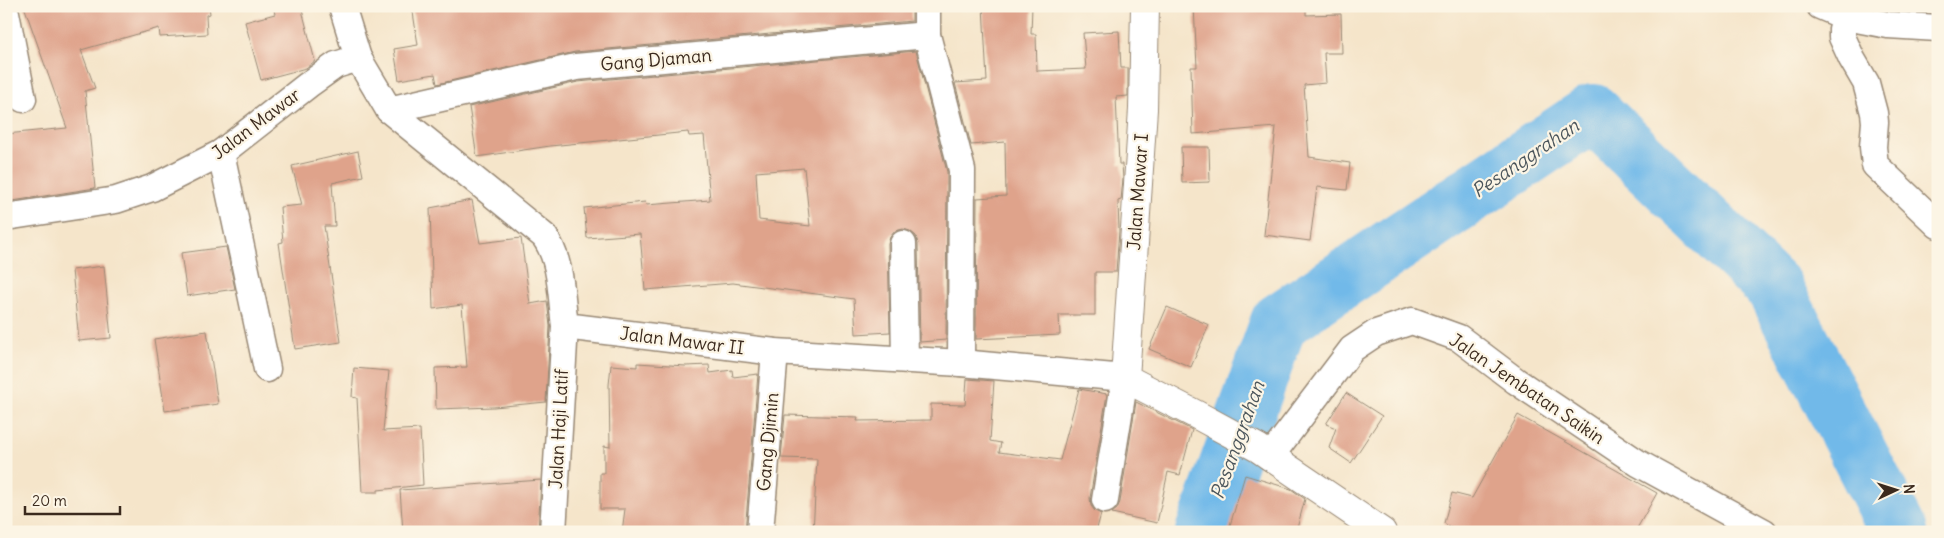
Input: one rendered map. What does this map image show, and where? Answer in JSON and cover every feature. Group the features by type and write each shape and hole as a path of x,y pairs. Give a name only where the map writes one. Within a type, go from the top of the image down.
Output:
{"street":[{"path":"342,6 358,58 389,110 544,236 555,256 565,326"},
{"path":"928,6 927,35 962,170 961,363"},
{"name":"Jalan Mawar I","path":"1125,378 1143,119 1145,6"},
{"path":"1820,6 1846,17 1888,25 1938,28"},
{"path":"6,13 23,99"},
{"path":"1846,17 1842,29 1842,37 1866,83 1874,113 1873,147 1876,165 1938,225"},
{"name":"Gang Djaman","path":"389,110 576,67 927,35"},
{"name":"Jalan Mawar","path":"6,217 116,200 152,188 222,153 336,65 358,58"},
{"path":"222,153 267,369"},
{"path":"903,244 905,359"},
{"name":"Jalan Jembatan Saikin","path":"1264,453 1352,349 1376,333 1412,321 1459,338 1516,381 1638,463 1764,532"},
{"name":"Jalan Mawar II","path":"565,326 775,352 961,363 1125,378 1198,415 1264,453 1382,532"},
{"name":"Jalan Haji Latif","path":"553,532 565,326"},
{"name":"Gang Djimin","path":"760,532 775,352"},
{"path":"1106,500 1125,378"}],"building":[{"path":"24,6 209,6 210,14 206,15 207,34 160,37 159,28 81,50 95,88 85,91 95,188 6,202 6,134 67,128"},
{"path":"273,6 301,6 315,61 306,68 261,80 245,22 275,14"},
{"path":"412,6 912,6 912,21 575,52 437,84 435,74 399,80 394,49 418,45"},
{"path":"983,6 1032,6 1031,34 1036,34 1037,71 1086,69 1083,33 1119,31 1121,68 1128,68 1128,96 1116,97 1119,164 1122,164 1123,179 1121,200 1118,201 1119,231 1116,272 1095,272 1095,315 1059,315 1060,335 976,339 977,198 1006,196 1005,142 971,145 955,83 987,81"},
{"path":"1194,6 1306,6 1306,15 1341,14 1342,53 1324,53 1326,83 1304,85 1309,157 1350,163 1347,190 1317,187 1310,241 1264,235 1276,127 1193,134 1191,67 1197,67"},
{"path":"916,51 947,172 946,340 920,342 918,244 916,236 910,231 903,229 895,231 890,237 888,244 890,332 856,334 854,299 733,283 645,290 640,234 587,238 584,208 645,202 646,205 710,200 704,135 689,136 688,132 550,146 477,157 469,107 578,82","holes":["804,168 810,226 759,220 756,172"]},
{"path":"1181,147 1209,147 1210,182 1182,183"},
{"path":"358,151 363,176 332,183 335,226 324,226 341,342 295,349 279,243 283,242 280,207 302,205 292,166"},
{"path":"472,200 480,243 521,238 530,304 547,301 550,326 546,402 494,407 436,409 435,368 467,367 462,305 433,309 430,208"},
{"path":"226,247 235,289 187,296 181,253"},
{"path":"104,266 111,338 79,341 72,270"},
{"path":"1167,307 1209,325 1191,367 1149,349"},
{"path":"207,331 218,404 165,411 154,339"},
{"path":"637,363 686,366 709,365 710,373 732,370 733,377 758,374 745,532 622,532 625,509 600,509 600,473 604,473 604,446 610,447 609,385 611,365 637,367"},
{"path":"354,368 389,371 383,431 420,429 423,485 378,490 378,492 362,492 357,398 352,397"},
{"path":"967,379 994,381 990,441 1001,443 999,452 1060,460 1079,389 1107,394 1090,498 1091,506 1101,514 1096,532 813,532 817,459 781,458 785,415 858,417 857,421 931,420 931,404 965,405"},
{"path":"1346,393 1382,416 1351,463 1329,448 1336,428 1326,424"},
{"path":"1136,402 1192,430 1180,475 1168,472 1157,523 1112,513 1117,509 1120,502"},
{"path":"1518,415 1657,493 1635,532 1457,532 1444,523 1452,493 1472,498"},
{"path":"1245,475 1291,489 1305,499 1296,532 1228,532"},
{"path":"541,480 538,532 403,532 400,490"}],"waterway":[{"name":"Pesanggrahan","path":"1204,532 1279,322 1593,113 1774,288 1899,532"}]}
